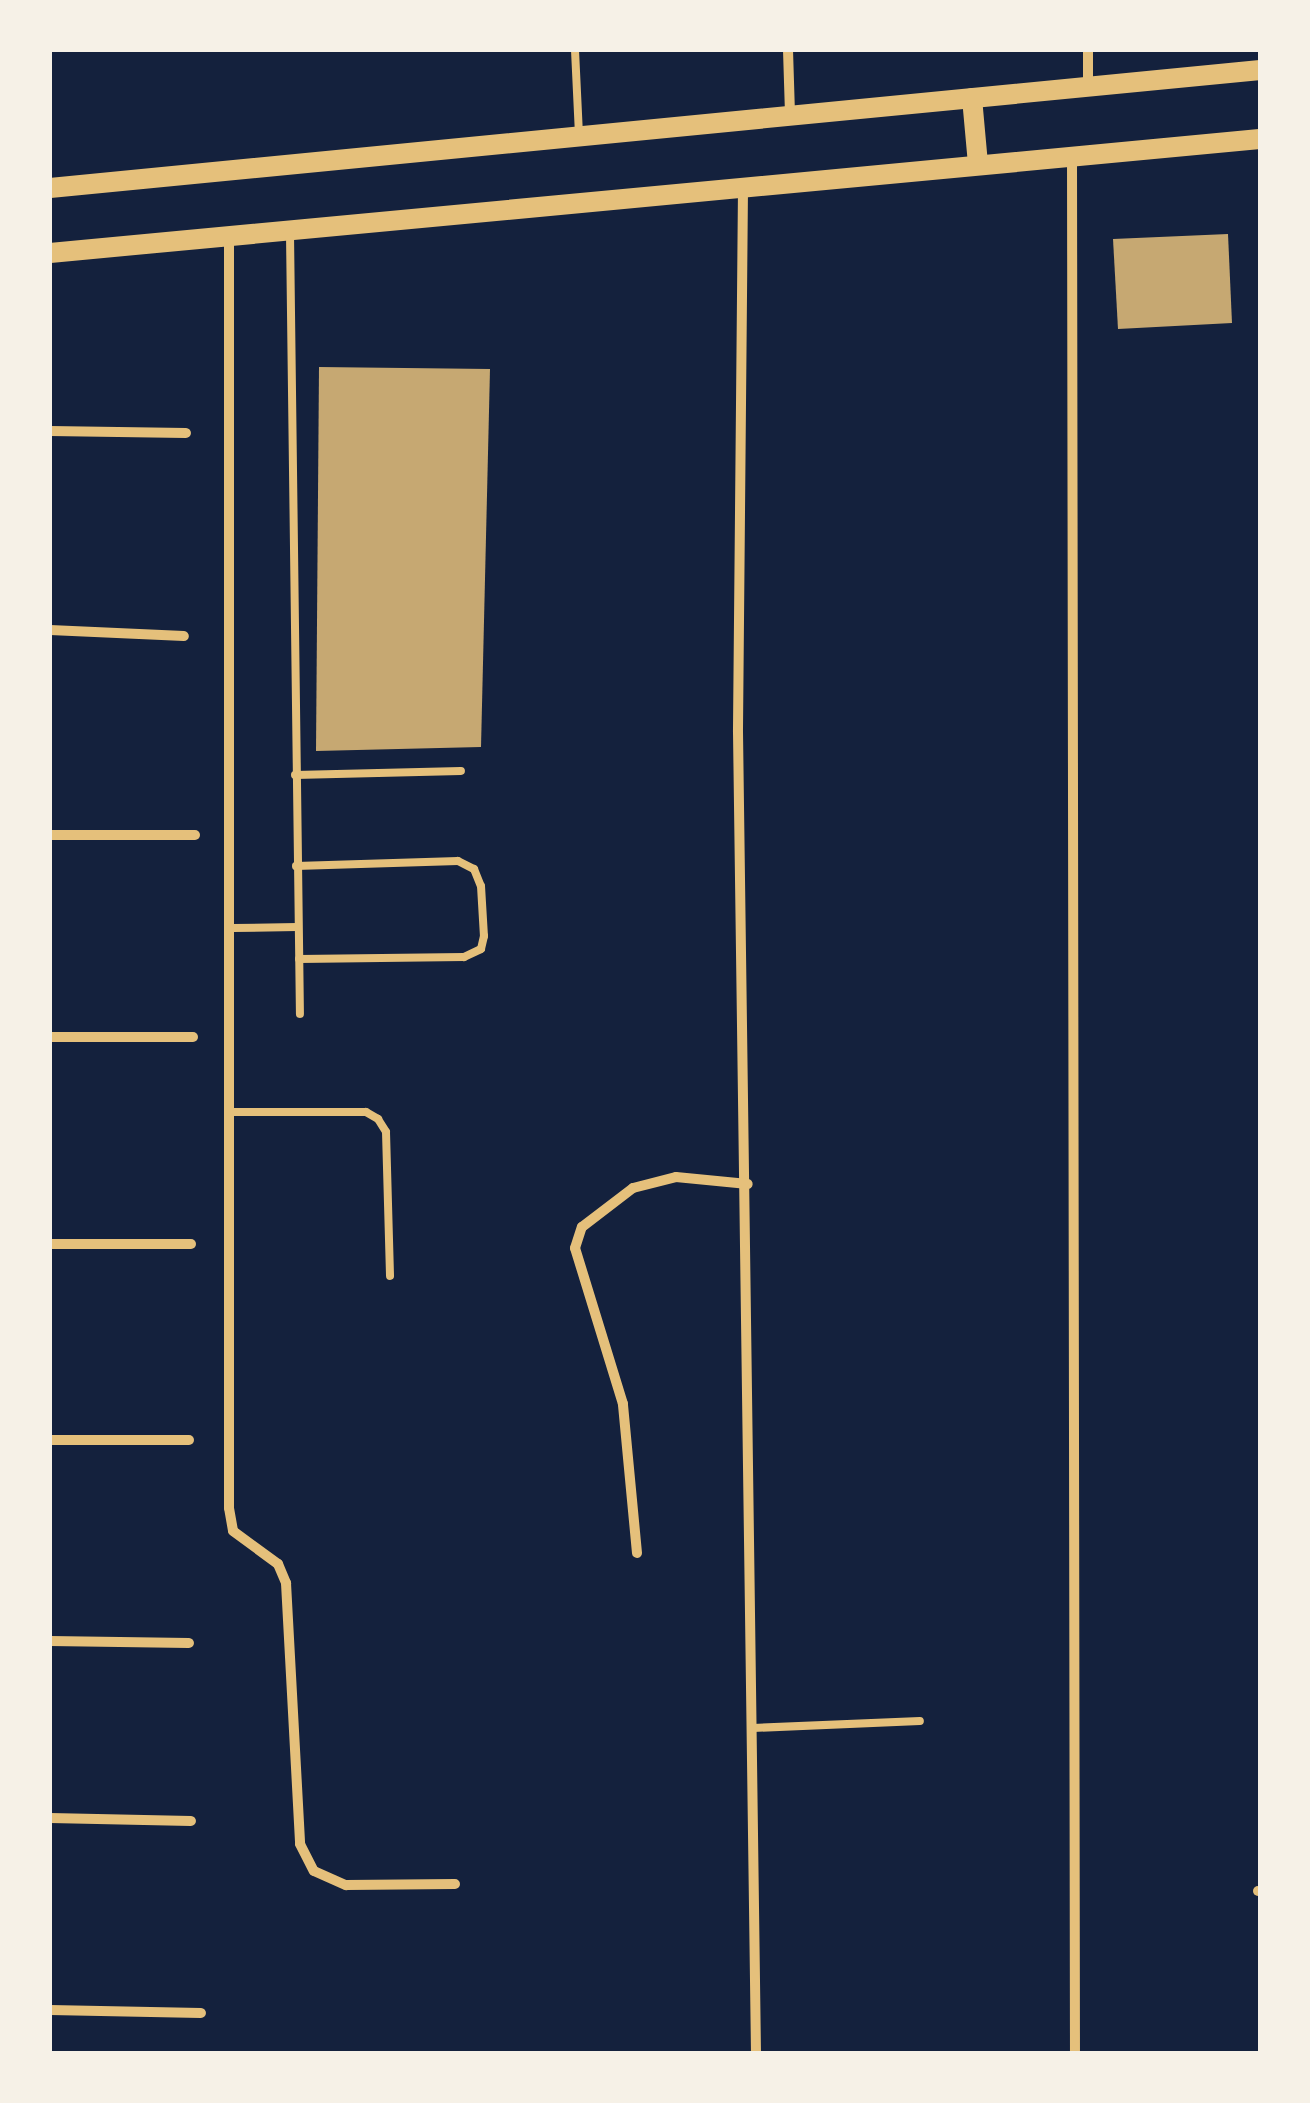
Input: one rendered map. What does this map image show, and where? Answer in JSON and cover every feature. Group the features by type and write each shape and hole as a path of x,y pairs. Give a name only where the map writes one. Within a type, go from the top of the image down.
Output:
{"main road":[{"path":"50,188 1260,70"},
{"path":"972,98 978,164"},
{"path":"50,253 1260,138"}],"street":[{"path":"788,50 790,116"},
{"path":"1088,50 1088,87"},
{"path":"1072,156 1075,2053"},
{"path":"743,187 738,732 748,1184 756,2053"},
{"path":"229,236 233,928 229,1508 233,1530 278,1564 286,1583 300,1844 314,1871 346,1885 455,1884"},
{"path":"50,432 186,432"},
{"path":"50,630 184,636"},
{"path":"50,834 195,834"},
{"path":"50,1037 194,1037"},
{"path":"637,1553 623,1404 575,1248 582,1227 634,1188 676,1177 748,1184"},
{"path":"50,1244 190,1244"},
{"path":"50,1440 189,1440"},
{"path":"50,1641 189,1644"},
{"path":"50,1818 190,1821"},
{"path":"50,2010 202,2014"}],"lane":[{"path":"575,50 579,136"},
{"path":"290,230 300,1014"},
{"path":"295,775 461,771"},
{"path":"296,866 458,861 474,869 481,886 484,936 480,949 464,957 298,959"},
{"path":"233,928 298,926"},
{"path":"232,1112 366,1112 378,1118 386,1132 390,1276"},
{"path":"753,1728 920,1722"}],"building":[{"path":"1228,234 1232,323 1118,329 1113,239"},
{"path":"319,367 490,369 481,747 316,751"}]}
